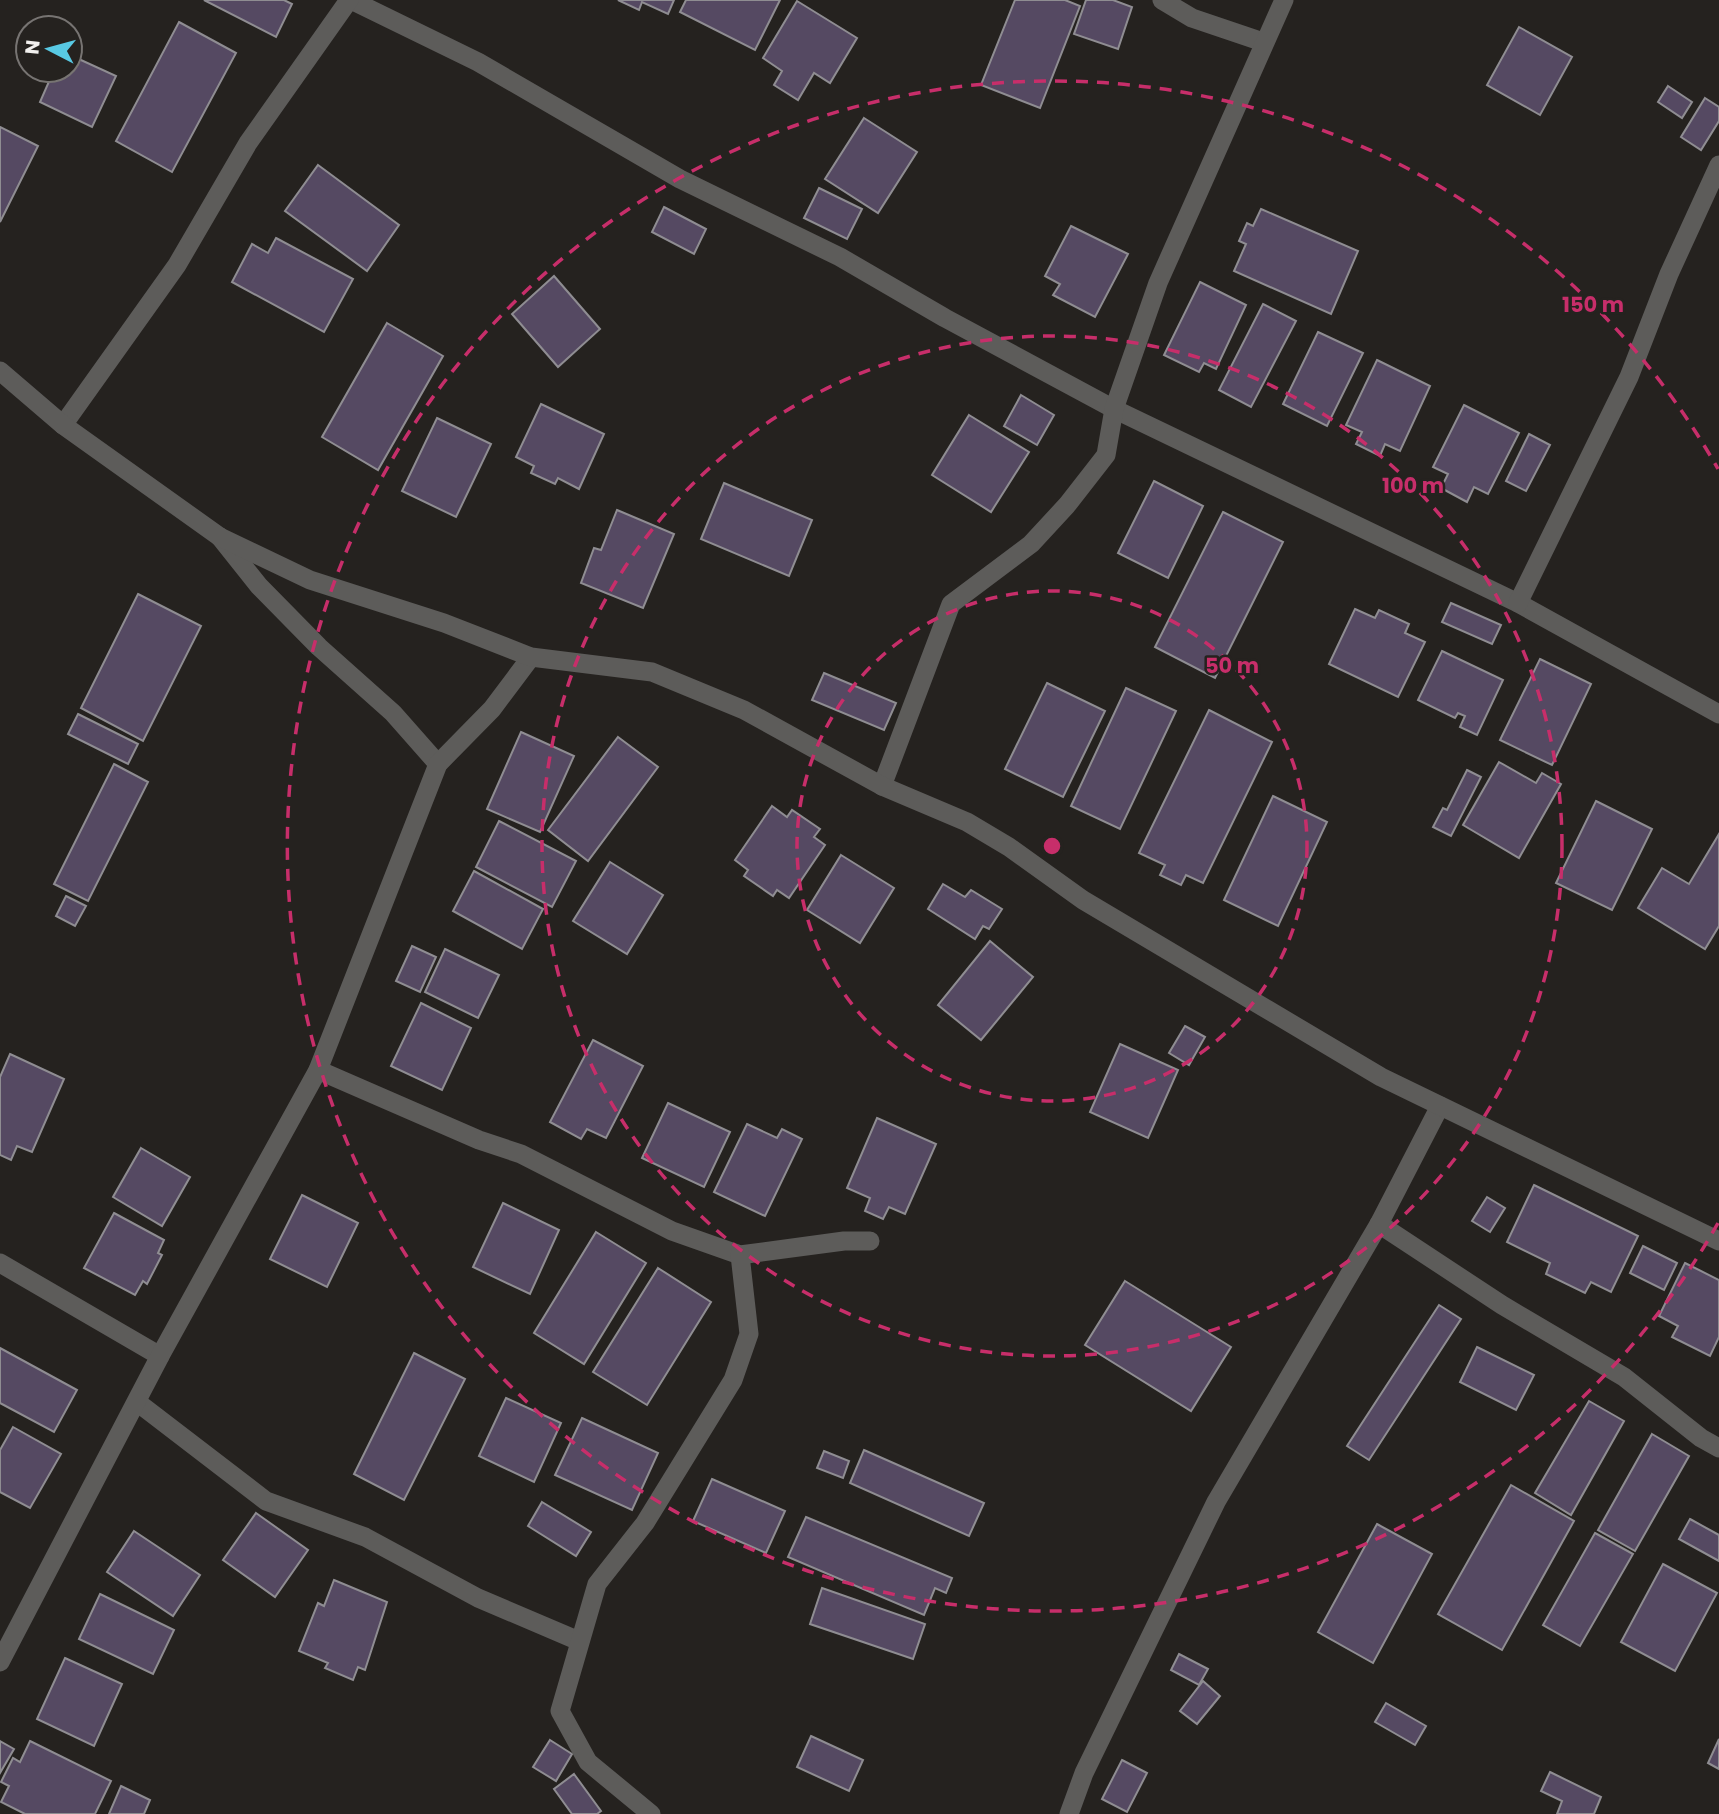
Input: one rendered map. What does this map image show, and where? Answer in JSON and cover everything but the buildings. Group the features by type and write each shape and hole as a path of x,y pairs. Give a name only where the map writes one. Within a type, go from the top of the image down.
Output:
{"street":[{"path":"63,425 177,265 248,143 350,0 478,62 680,179 840,257 945,318 1114,409 1518,603 1719,713"},
{"path":"1162,0 1192,18 1263,43"},
{"path":"883,786 951,604 1031,544 1067,505 1106,455 1114,409 1158,283 1284,0"},
{"path":"1518,603 1629,377 1669,274 1719,165"},
{"path":"0,371 63,425 220,537 310,580 444,623 531,657 652,672 744,710 883,786 967,822 1107,914 1381,1077 1719,1241"},
{"path":"220,537 259,586 318,647 393,713 438,765"},
{"path":"0,1662 160,1356 318,1070 438,765 492,709 531,657"},
{"path":"318,1070 479,1140 521,1154 672,1231 740,1255 844,1241 870,1241"},
{"path":"1069,1814 1084,1773 1216,1502 1379,1224 1440,1106"},
{"path":"1379,1224 1502,1305 1623,1377 1701,1438 1719,1448"},
{"path":"651,1814 588,1762 560,1711 597,1584 645,1522 733,1380 749,1334 740,1255"},
{"path":"0,1263 160,1356"},
{"path":"137,1402 266,1501 365,1537 478,1598 579,1641"}]}
